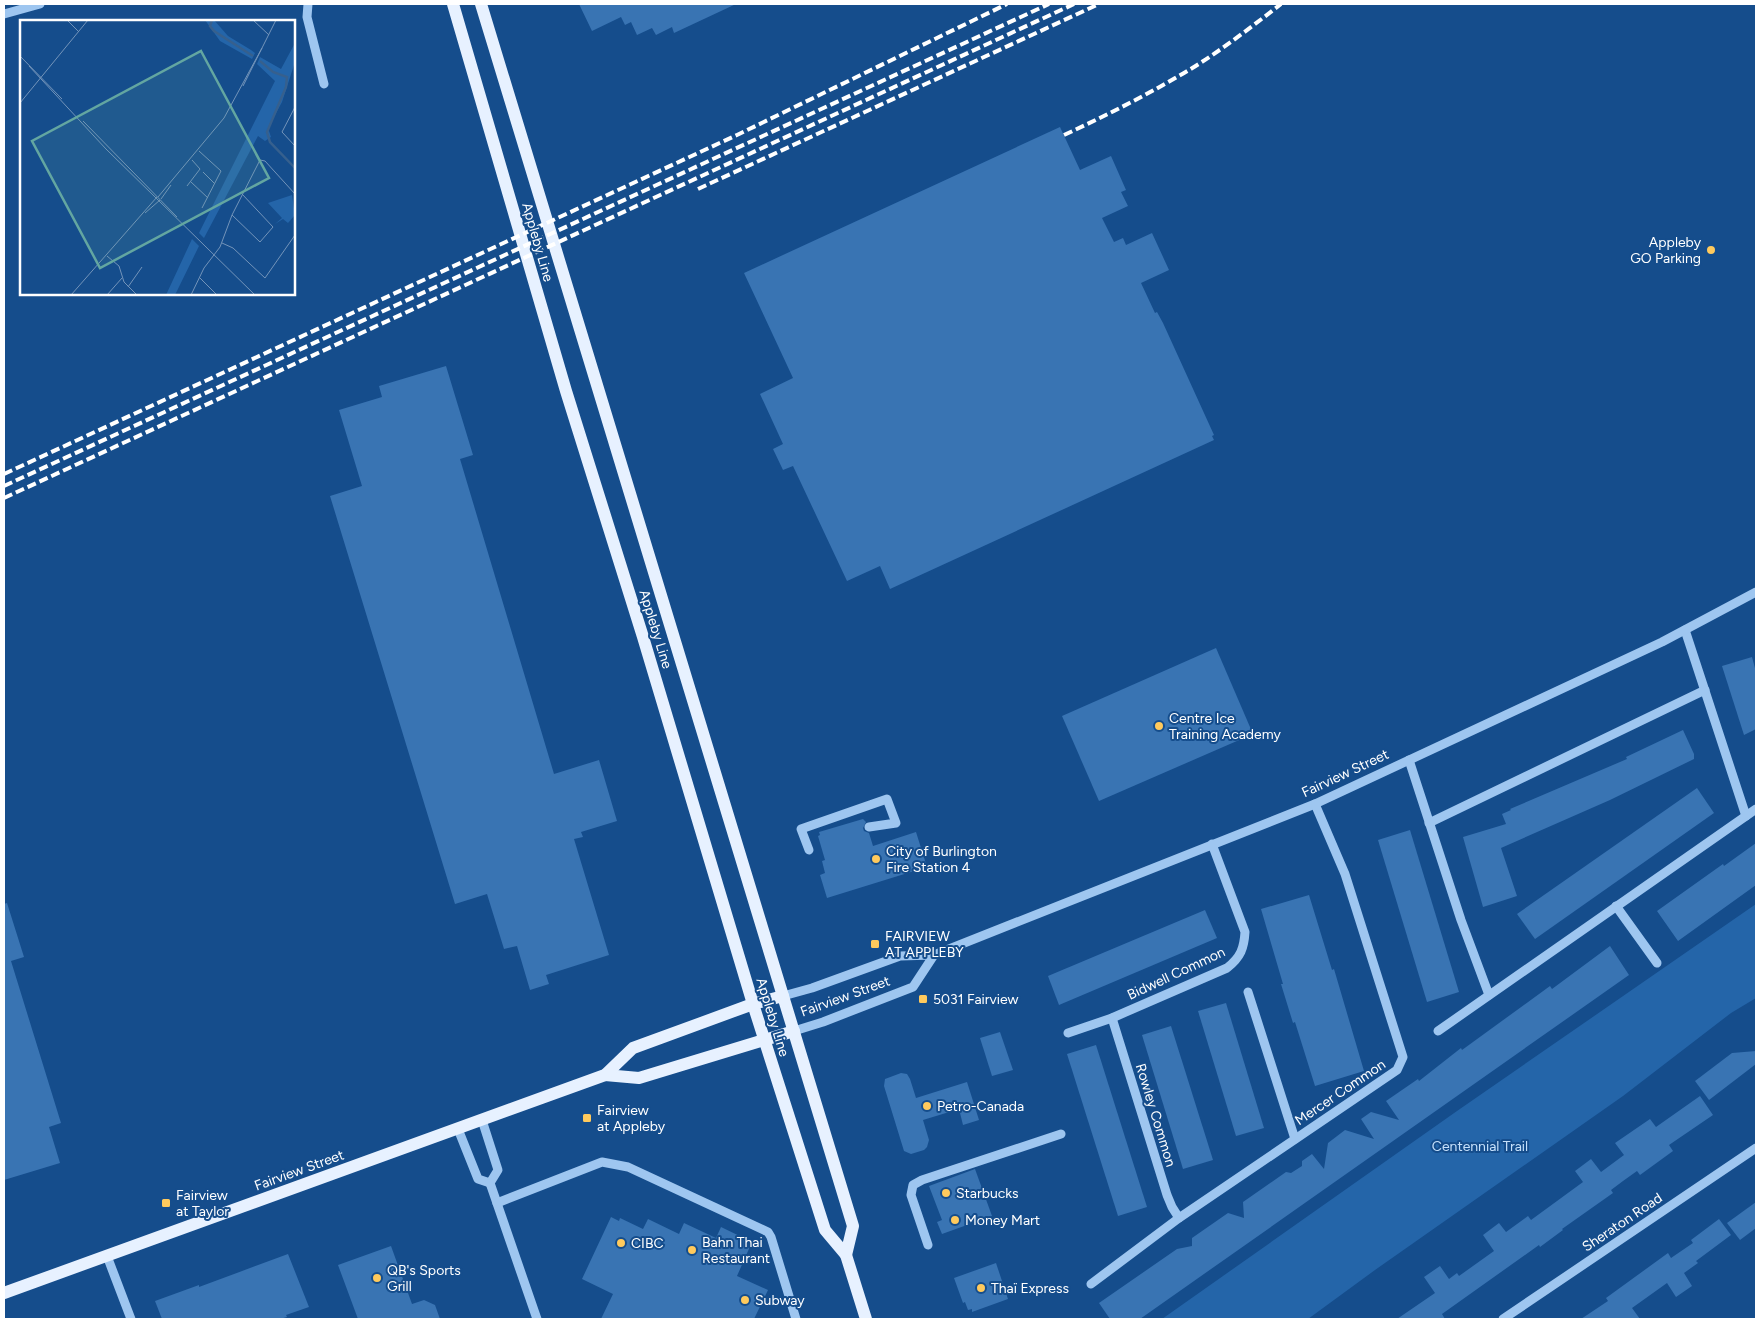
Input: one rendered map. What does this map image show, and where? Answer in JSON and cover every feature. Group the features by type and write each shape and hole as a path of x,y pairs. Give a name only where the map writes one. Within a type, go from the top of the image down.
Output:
{"main road":[{"name":"Appleby Line","path":"453,4 566,391 640,627 752,1004 825,1230 846,1255 866,1319"},
{"name":"Appleby Line","path":"482,4 852,1226 846,1255"},
{"name":"Fairview Street","path":"4,1293 605,1075 633,1048 752,1004 783,996"},
{"name":"Fairview Street","path":"605,1075 639,1078 794,1031"}],"street":[{"path":"4,14 40,4"},
{"path":"308,4 308,17 324,84"},
{"name":"Fairview Street","path":"783,996 812,988 900,956 934,955 1315,804 1685,630 1756,592"},
{"path":"1685,630 1746,816"},
{"path":"1429,823 1704,690"},
{"path":"1409,760 1461,920 1488,995"},
{"path":"809,850 801,829 887,799 896,823 869,827"},
{"name":"Mercer Common","path":"1091,1284 1179,1218 1397,1070 1403,1057 1345,874 1315,804"},
{"path":"1438,1030 1756,808"},
{"name":"Bidwell Common","path":"1068,1033 1112,1018 1227,968 1240,956 1244,946 1245,932 1212,844"},
{"path":"1616,906 1657,963"},
{"name":"Fairview Street","path":"794,1031 823,1022 914,987 934,955"},
{"path":"1248,992 1295,1139"},
{"name":"Rowley Common","path":"1112,1018 1167,1195 1179,1218"},
{"path":"482,1120 498,1170 490,1183"},
{"path":"458,1129 478,1179 490,1183"},
{"path":"928,1245 911,1195 913,1185 922,1180 1061,1134"},
{"name":"Sheraton Road","path":"1504,1319 1756,1148"},
{"path":"497,1203 602,1162 628,1167 768,1232 796,1319"},
{"path":"490,1183 537,1319"},
{"path":"107,1256 131,1319"}],"green space":[{"name":"Centennial Trail","path":"1756,904 1756,998 1731,1013 1623,1096 1308,1319 1162,1319 1457,1111"}],"building":[{"path":"579,4 736,4 674,33 672,27 656,35 652,28 637,35 631,22 625,25 621,17 592,31"},
{"path":"1060,127 1080,170 1111,156 1126,190 1121,192 1128,206 1102,218 1114,242 1123,238 1126,245 1152,233 1169,270 1141,283 1155,313 1157,312 1163,323 1214,435 1212,436 1214,440 890,589 880,566 847,581 793,466 783,470 773,449 783,444 760,394 793,378 744,273"},
{"path":"446,366 473,455 460,459 554,774 599,760 617,821 581,832 583,837 574,839 609,955 546,975 549,984 530,990 517,946 504,949 487,894 455,904 330,496 362,486 339,410 382,397 379,386"},
{"path":"1216,648 1253,734 1099,801 1062,716"},
{"path":"1752,657 1756,672 1756,729 1744,735 1722,666"},
{"path":"1683,730 1694,754 1694,759 1610,800 1501,848 1517,896 1483,907 1463,837 1506,824 1502,814 1510,809 1627,759 1626,757"},
{"path":"1697,788 1714,813 1535,939 1517,914"},
{"name":"City of Burlington Fire Station 4","path":"863,819 866,822 863,828 864,831 869,833 873,846 916,832 927,867 827,898 820,875 825,873 822,861 825,860 818,836 820,835 819,832"},
{"path":"1410,830 1459,992 1427,1002 1378,840"},
{"path":"1756,843 1756,885 1678,941 1657,911"},
{"path":"1309,895 1332,970 1334,969 1364,1071 1315,1086 1281,984 1283,984 1261,909"},
{"path":"7,903 24,957 11,961 61,1123 49,1127 60,1163 4,1180 4,904"},
{"path":"1205,910 1217,938 1059,1005 1048,976"},
{"path":"1610,946 1629,975 1140,1319 1110,1319 1099,1303 1177,1249 1192,1246 1192,1238 1228,1213 1244,1218 1243,1202 1286,1172 1291,1173 1302,1166 1302,1161 1312,1154 1324,1169 1328,1143 1345,1130 1374,1139 1361,1119 1371,1112 1399,1120 1386,1101 1418,1079 1419,1081 1461,1048 1462,1050 1550,986 1552,989"},
{"path":"1226,1003 1264,1128 1236,1136 1198,1011"},
{"path":"1171,1026 1213,1160 1183,1169 1142,1035"},
{"path":"1000,1032 1013,1070 992,1076 980,1038"},
{"path":"1096,1045 1147,1207 1118,1216 1067,1054"},
{"path":"1756,1051 1756,1064 1709,1100 1695,1081 1732,1053"},
{"path":"901,1073 907,1074 910,1079 916,1098 967,1082 979,1120 963,1125 959,1109 923,1120 929,1140 927,1147 924,1150 911,1154 904,1151 884,1086 885,1079"},
{"path":"1700,1096 1713,1115 1669,1145 1673,1151 1640,1175 1637,1171 1611,1190 1613,1193 1540,1247 1539,1245 1442,1314 1445,1319 1397,1319 1435,1293 1424,1277 1440,1266 1449,1279 1457,1273 1459,1276 1494,1251 1483,1235 1499,1223 1506,1232 1528,1216 1531,1220 1583,1182 1575,1171 1591,1159 1601,1172 1624,1155 1615,1143 1650,1119 1656,1127"},
{"path":"975,1169 992,1216 942,1234 937,1222 942,1220 929,1186"},
{"path":"1756,1202 1756,1228 1740,1240 1727,1223"},
{"path":"611,1217 619,1221 620,1218 643,1229 648,1219 679,1234 684,1223 716,1238 721,1227 752,1242 737,1276 768,1290 754,1319 601,1319 613,1294 582,1279"},
{"path":"1719,1219 1731,1235 1696,1261 1698,1263 1684,1273 1692,1286 1676,1297 1667,1283 1632,1308 1640,1319 1581,1319 1608,1301 1606,1298 1668,1253 1671,1258 1693,1243 1691,1240"},
{"path":"391,1246 412,1304 424,1300 435,1305 440,1319 358,1319 338,1265"},
{"path":"288,1254 309,1307 280,1319 162,1319 155,1301"},
{"name":"Thaï Express","path":"996,1263 1008,1299 972,1312 972,1309 968,1310 965,1302 963,1303 954,1278"}],"railway":[{"path":"4,474 737,135 1007,4"},
{"path":"4,486 1049,4"},
{"path":"4,498 1074,4"},
{"path":"698,189 1099,4"},
{"path":"1064,135 1155,90 1184,73 1221,49 1281,4"}],"place":[{"name":"Appleby GO Parking","path":"1711,250"},
{"name":"Centre Ice Training Academy","path":"1159,726"},
{"name":"City of Burlington Fire Station 4","path":"876,859"},
{"name":"FAIRVIEW AT APPLEBY","path":"875,944"},
{"name":"5031 Fairview","path":"923,999"},
{"name":"Petro-Canada","path":"927,1106"},
{"name":"Fairview at Appleby","path":"587,1118"},
{"name":"Starbucks","path":"946,1193"},
{"name":"Fairview at Taylor","path":"166,1203"},
{"name":"Money Mart","path":"955,1220"},
{"name":"CIBC","path":"621,1243"},
{"name":"Bahn Thai Restaurant","path":"692,1250"},
{"name":"QB's Sports Grill","path":"377,1278"},
{"name":"Thaï Express","path":"981,1288"},
{"name":"Subway","path":"745,1300"}]}
